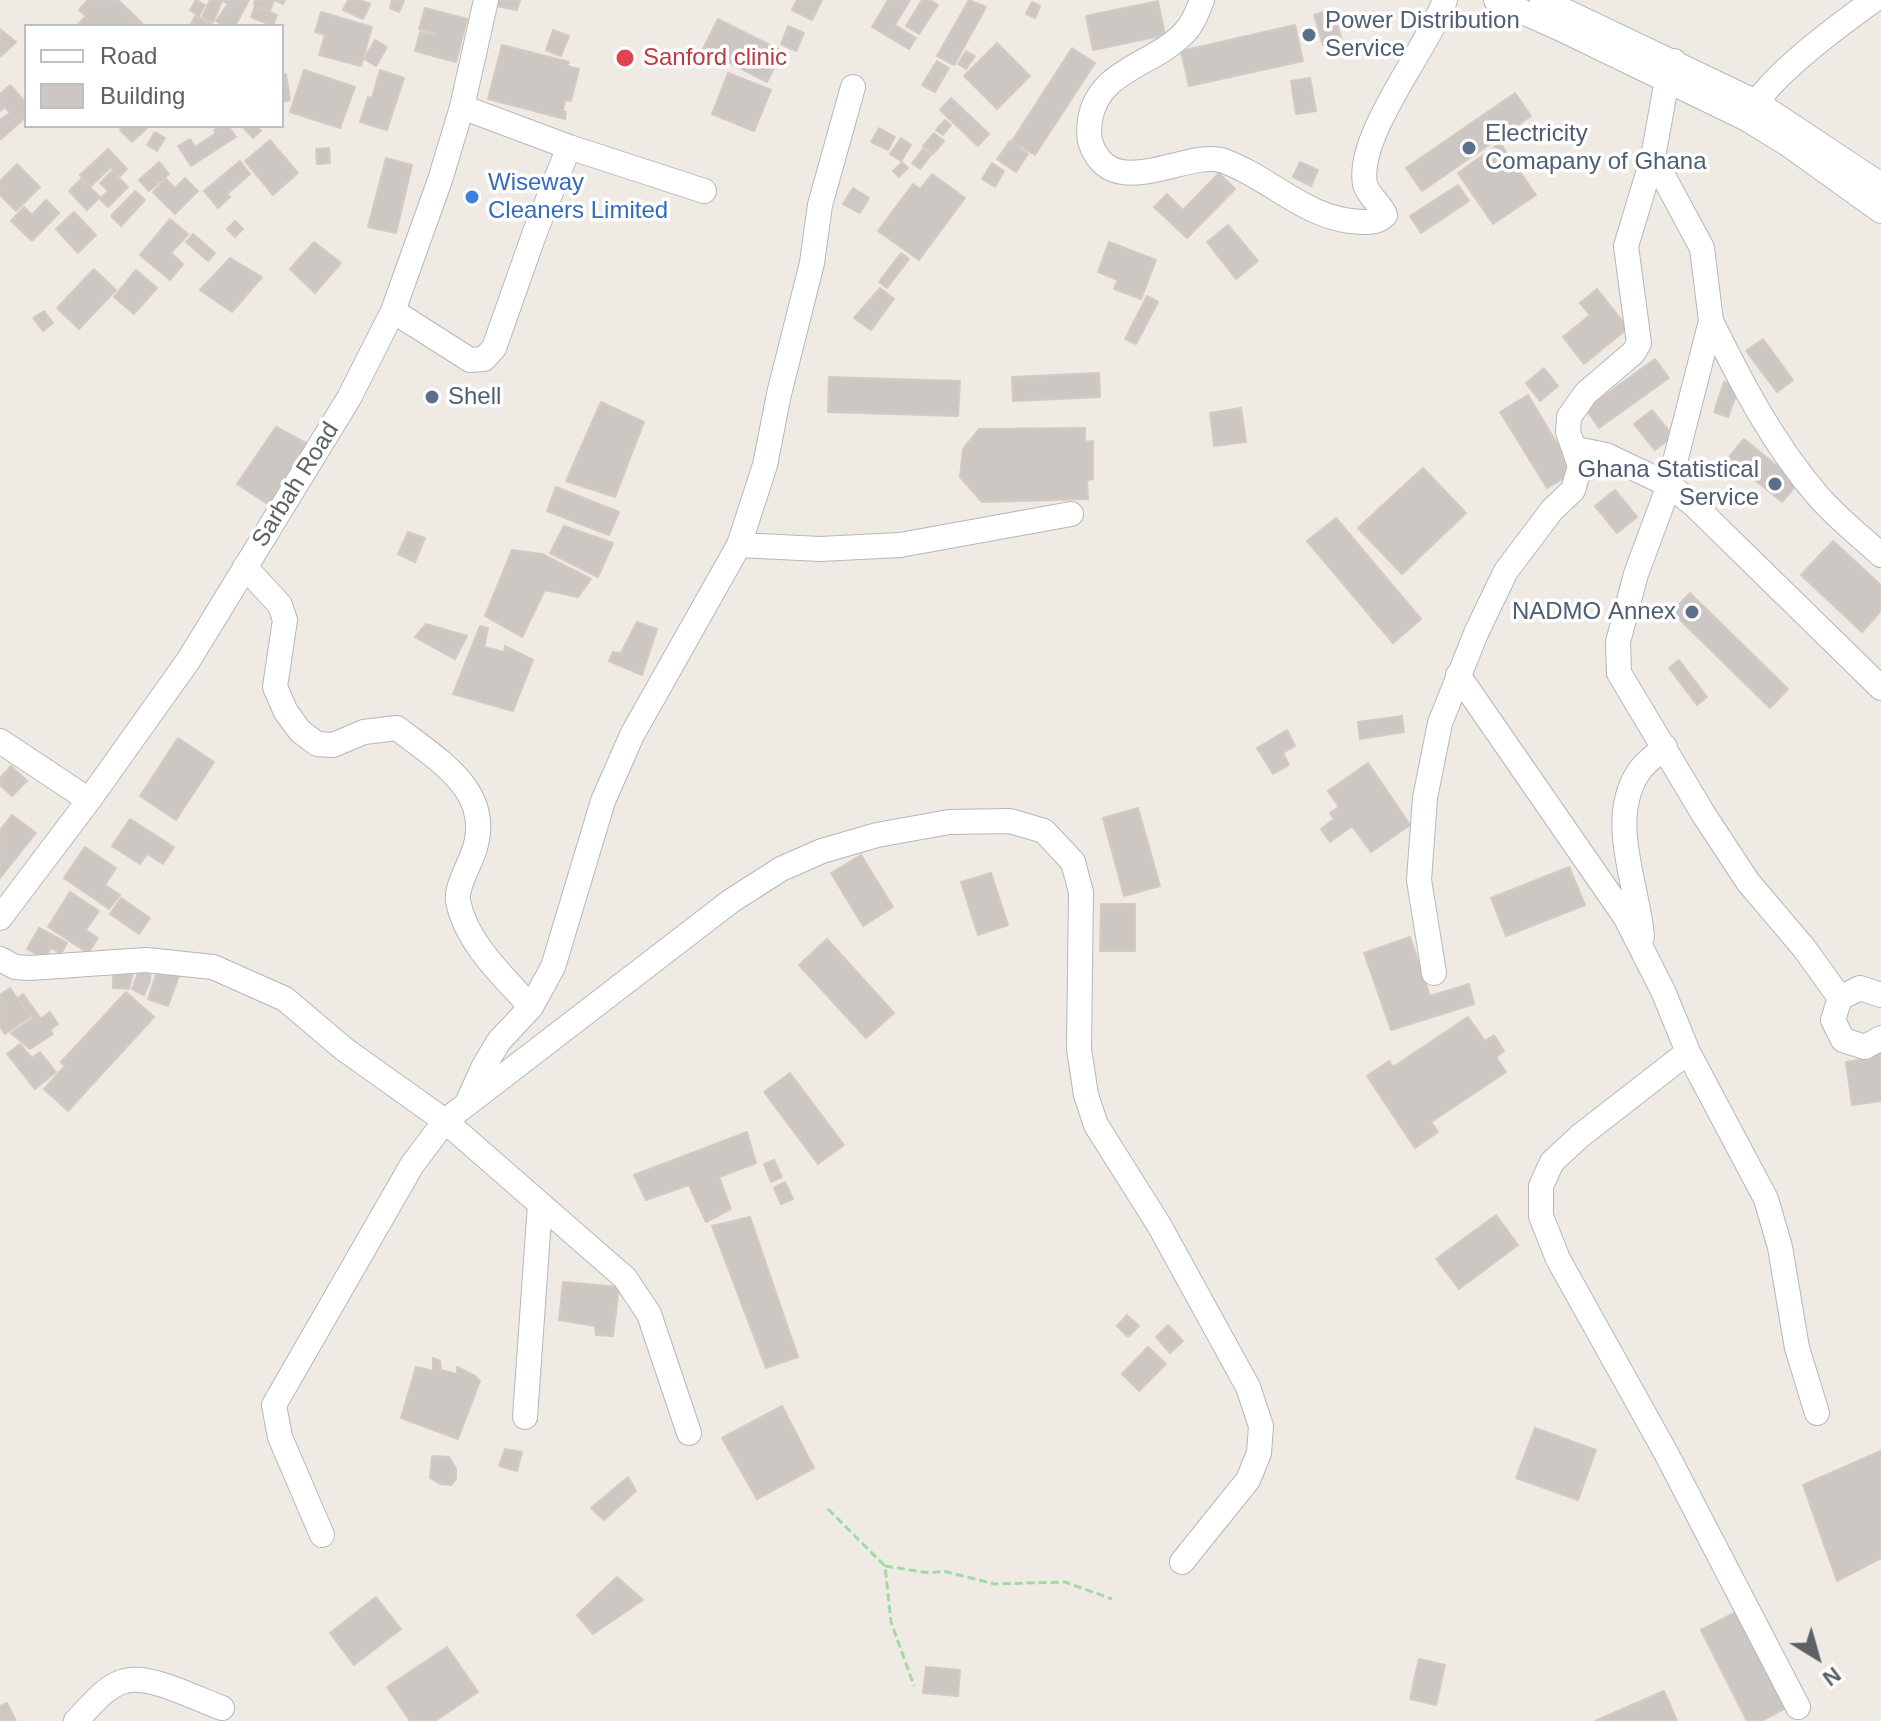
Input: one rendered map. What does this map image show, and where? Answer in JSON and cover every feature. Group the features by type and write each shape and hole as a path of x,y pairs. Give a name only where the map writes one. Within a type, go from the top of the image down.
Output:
{"street":[{"name":"Sarbah Road","path":"0,918 188,661 349,398 393,311 440,180 462,107 486,0"},
{"path":"1202,0 1187,31 1162,52 1129,68 1106,86 1092,107 1089,128 1091,143 1099,159 1111,168 1152,172 1219,159 1248,172 1282,195 1319,214 1349,221 1374,222 1385,215 1365,186 1370,147 1445,0"},
{"path":"1496,0 1670,71"},
{"path":"1542,0 1670,71 1751,111 1881,185"},
{"path":"1751,111 1808,52 1874,0"},
{"path":"1434,973 1419,880 1425,798 1440,723 1458,675 1506,571 1552,510 1573,490 1580,466 1568,432 1569,417 1586,393 1633,353 1639,343 1626,246 1653,157 1670,71"},
{"path":"468,1103 499,1041 531,1007 553,967 603,801 632,735 739,545 765,465 779,394 812,263 820,205 853,87"},
{"path":"462,107 569,147 704,191"},
{"path":"1751,111 1789,145 1881,211"},
{"path":"393,311 470,360 484,359 494,348 569,147"},
{"path":"1653,157 1702,248 1711,321 1742,386 1818,497 1881,555"},
{"path":"1711,321 1669,485 1636,574 1617,656 1619,673 1748,882 1804,948 1840,998"},
{"path":"1576,449 1606,455 1669,485 1693,504 1881,688"},
{"path":"739,545 820,549 900,545 1071,514"},
{"path":"245,567 280,605 283,613 285,620 275,687 286,712 300,731 317,744 333,745 364,732 397,728 463,781 478,812 477,844 457,897 465,924 490,962 531,1007"},
{"path":"1458,675 1642,946 1688,1052 1766,1199 1780,1247 1797,1348 1817,1413"},
{"path":"0,741 89,800"},
{"path":"1642,946 1641,920 1626,849 1626,805 1628,791 1639,770 1665,747"},
{"path":"322,1535 280,1437 274,1405 412,1165 445,1121 731,901 781,869 822,851 877,835 949,822 1010,821 1044,831 1073,862 1081,892 1079,1049 1086,1095 1096,1125 1159,1225 1248,1387 1261,1426 1259,1453 1248,1480 1182,1562"},
{"path":"0,959 15,967 30,968 146,960 213,967 285,999 344,1049 445,1121 625,1278 649,1314 689,1433"},
{"path":"1881,995 1860,988 1840,998 1833,1020 1843,1040 1865,1047 1881,1038"},
{"path":"1688,1052 1580,1136 1552,1162 1541,1186 1541,1216 1558,1259 1666,1453 1798,1707"},
{"path":"525,1417 540,1204"},
{"path":"76,1721 104,1693 124,1681 145,1680 222,1708"}],"path":[{"path":"828,1509 885,1566 930,1573 943,1571 995,1584 1065,1582 1112,1599"},
{"path":"885,1566 891,1622 914,1686"}],"building":[{"path":"88,0 118,0 142,23 78,24 86,16 79,10"},
{"path":"196,0 205,5 199,16 190,10"},
{"path":"210,0 222,1 213,22 202,17"},
{"path":"221,0 249,0 236,24 216,21 228,4"},
{"path":"255,0 274,0 270,11 254,4"},
{"path":"348,0 370,4 363,19 343,10"},
{"path":"392,0 404,1 399,12 390,8"},
{"path":"498,0 520,0 517,10 497,6"},
{"path":"797,0 822,0 812,20 792,10"},
{"path":"888,0 910,0 895,25 916,38 909,49 872,27"},
{"path":"922,0 938,5 919,34 906,26"},
{"path":"969,0 986,7 954,65 937,56"},
{"path":"1158,1 1165,35 1093,50 1086,16"},
{"path":"1032,2 1040,6 1035,18 1026,14"},
{"path":"255,6 277,15 274,24 251,17"},
{"path":"425,8 467,19 456,62 415,51 420,32 437,34 419,29"},
{"path":"1333,9 1342,40 1323,45 1314,15"},
{"path":"321,12 372,27 361,66 319,55 325,35 315,32"},
{"path":"195,16 211,24 191,24"},
{"path":"718,19 782,51 767,82 703,49"},
{"path":"1295,25 1303,61 1189,86 1181,51"},
{"path":"788,26 804,33 796,51 781,44"},
{"path":"0,29 16,42 0,57"},
{"path":"553,30 569,36 561,56 546,50"},
{"path":"375,40 387,47 376,66 364,59"},
{"path":"997,43 1030,76 997,109 964,76"},
{"path":"502,45 569,62 567,66 579,69 571,101 565,100 565,119 488,99"},
{"path":"1072,48 1095,63 1035,155 1012,141"},
{"path":"966,51 975,56 966,69 958,64"},
{"path":"937,61 949,68 935,92 922,85"},
{"path":"304,70 355,87 340,128 290,112"},
{"path":"380,70 404,78 387,130 360,122 368,97 372,98"},
{"path":"728,73 771,90 754,131 712,114"},
{"path":"284,74 290,100 284,102"},
{"path":"1310,78 1316,111 1296,114 1291,81"},
{"path":"10,85 24,101 24,119 0,140 0,120 10,113 5,107 0,111 0,94"},
{"path":"1515,93 1531,116 1422,191 1406,168"},
{"path":"951,98 989,134 978,146 940,110"},
{"path":"945,120 951,125 943,135 936,130"},
{"path":"122,128 147,128 132,142 120,130"},
{"path":"229,128 236,137 191,166 178,146 190,139 195,147 216,133 214,130"},
{"path":"244,128 258,128 261,131 253,138"},
{"path":"879,128 895,137 888,150 871,142"},
{"path":"155,132 165,138 157,151 147,145"},
{"path":"934,133 944,141 933,154 923,146"},
{"path":"901,138 911,145 901,161 890,154"},
{"path":"270,140 298,173 273,195 245,161"},
{"path":"1010,141 1028,154 1016,172 997,159"},
{"path":"1500,143 1536,195 1493,224 1458,173"},
{"path":"329,148 330,163 317,164 316,149"},
{"path":"108,149 127,169 120,176 111,167 91,186 80,175"},
{"path":"923,149 931,155 920,169 912,163"},
{"path":"386,158 412,165 396,233 368,227"},
{"path":"240,161 250,174 227,194 230,197 218,208 204,191"},
{"path":"159,162 169,174 149,191 139,180"},
{"path":"902,162 908,168 899,177 893,171"},
{"path":"1300,162 1318,170 1311,186 1293,177"},
{"path":"992,163 1004,171 995,187 982,179"},
{"path":"17,164 40,187 16,211 0,195 0,181"},
{"path":"112,171 128,187 108,207 100,199 108,191 100,183"},
{"path":"1219,173 1235,189 1187,238 1154,207 1167,194 1183,210"},
{"path":"932,174 965,198 919,260 878,231 913,184 920,189"},
{"path":"185,178 198,191 175,214 153,192 166,179 175,188"},
{"path":"81,179 100,197 87,210 69,191"},
{"path":"1458,185 1469,201 1421,233 1410,216"},
{"path":"853,188 869,198 860,213 843,204"},
{"path":"135,191 145,200 121,226 111,216"},
{"path":"46,200 59,213 32,241 11,221 24,207 32,215"},
{"path":"74,212 96,235 78,253 56,229"},
{"path":"170,219 188,234 171,253 183,264 170,280 140,255"},
{"path":"235,221 243,229 235,237 227,229"},
{"path":"1228,225 1258,261 1236,279 1207,242"},
{"path":"193,234 215,253 208,261 186,242"},
{"path":"314,242 341,263 315,293 290,269"},
{"path":"1109,242 1156,260 1141,299 1114,289 1118,280 1098,272"},
{"path":"901,253 909,259 887,288 879,282"},
{"path":"230,258 262,277 232,312 200,290"},
{"path":"94,269 116,290 79,329 57,308"},
{"path":"136,270 157,288 134,314 114,297"},
{"path":"880,288 894,299 871,330 854,318"},
{"path":"1597,289 1628,328 1584,364 1563,337 1590,315 1580,303"},
{"path":"1147,296 1158,302 1136,344 1125,339"},
{"path":"44,311 53,323 43,331 33,318"},
{"path":"1763,339 1793,380 1777,392 1746,351"},
{"path":"1655,359 1669,378 1599,428 1586,409"},
{"path":"1544,368 1558,386 1540,401 1526,383"},
{"path":"1099,373 1100,397 1013,401 1012,377"},
{"path":"829,377 960,381 958,416 828,412"},
{"path":"1724,382 1739,387 1728,417 1714,412"},
{"path":"1528,395 1574,472 1547,488 1500,412"},
{"path":"601,402 644,422 615,497 566,481"},
{"path":"1241,408 1246,442 1214,446 1210,413"},
{"path":"1652,410 1673,436 1655,450 1634,424"},
{"path":"276,427 306,443 269,505 237,484"},
{"path":"1085,428 1085,442 1093,441 1093,479 1087,480 1088,499 982,502 960,477 963,449 979,429"},
{"path":"1744,439 1798,483 1782,502 1728,458"},
{"path":"1423,468 1466,513 1402,574 1358,528"},
{"path":"556,487 619,512 609,535 547,511"},
{"path":"1615,490 1637,517 1617,533 1595,506"},
{"path":"1336,518 1421,619 1393,643 1307,541"},
{"path":"564,526 613,543 598,577 550,553"},
{"path":"408,532 425,538 415,562 398,554"},
{"path":"1833,541 1881,585 1881,611 1862,632 1801,575"},
{"path":"512,550 542,554 591,579 578,597 545,590 522,637 485,616"},
{"path":"1690,593 1788,689 1770,708 1672,612"},
{"path":"637,622 657,629 642,675 609,661 613,652 621,653"},
{"path":"426,624 467,636 455,659 415,637"},
{"path":"480,626 488,628 484,647 504,652 505,646 533,660 513,711 453,694"},
{"path":"1679,660 1707,697 1697,705 1669,668"},
{"path":"1402,716 1404,732 1360,739 1358,722"},
{"path":"1287,730 1295,746 1283,753 1289,765 1273,774 1257,748"},
{"path":"178,738 214,762 176,820 140,796"},
{"path":"1368,763 1410,825 1371,852 1352,826 1330,842 1321,829 1334,819 1330,813 1339,807 1328,791"},
{"path":"11,766 27,781 12,796 0,785 0,778"},
{"path":"1138,808 1160,886 1124,896 1103,818"},
{"path":"12,815 36,833 0,878 0,830"},
{"path":"130,819 174,847 163,864 147,854 140,864 112,846"},
{"path":"85,847 116,868 105,885 120,895 109,909 64,878"},
{"path":"861,855 893,907 863,926 831,873"},
{"path":"1569,867 1585,905 1506,936 1491,898"},
{"path":"991,873 1008,925 978,935 961,882"},
{"path":"70,892 99,911 86,930 98,938 88,953 48,927"},
{"path":"121,898 150,918 139,934 110,914"},
{"path":"1101,904 1135,904 1135,951 1100,951"},
{"path":"39,928 67,943 61,954 51,948 45,959 27,949"},
{"path":"1410,937 1430,996 1469,984 1474,1004 1391,1030 1364,953"},
{"path":"827,939 894,1013 866,1038 799,965"},
{"path":"159,966 180,973 168,1006 148,999"},
{"path":"151,968 144,995 132,989 139,970"},
{"path":"113,972 133,973 129,989 113,988"},
{"path":"10,988 30,1017 5,1034 0,1027 0,995"},
{"path":"126,992 154,1017 68,1111 44,1089 65,1066 61,1062"},
{"path":"23,994 41,1019 50,1012 58,1024 50,1030 53,1034 30,1049 11,1033 33,1018 18,998"},
{"path":"1468,1017 1485,1041 1494,1035 1504,1051 1496,1057 1506,1072 1431,1122 1438,1132 1415,1148 1367,1076 1389,1061 1393,1067"},
{"path":"20,1044 32,1058 40,1052 56,1072 35,1089 7,1054"},
{"path":"1881,1051 1881,1101 1852,1105 1846,1062 1872,1058 1871,1052"},
{"path":"790,1073 844,1145 818,1164 764,1092"},
{"path":"747,1132 756,1163 719,1177 731,1209 706,1222 689,1185 646,1200 634,1175"},
{"path":"774,1160 782,1177 771,1182 764,1164"},
{"path":"785,1182 793,1199 781,1204 774,1188"},
{"path":"1496,1215 1518,1245 1459,1289 1436,1259"},
{"path":"750,1217 798,1357 766,1368 712,1226"},
{"path":"563,1282 619,1287 613,1336 596,1335 595,1326 559,1320"},
{"path":"1127,1315 1139,1326 1128,1337 1117,1326"},
{"path":"1168,1325 1183,1341 1170,1353 1156,1337"},
{"path":"1148,1347 1166,1364 1139,1391 1122,1374"},
{"path":"433,1358 440,1361 441,1370 457,1374 457,1367 480,1381 458,1439 401,1418 416,1367 433,1371"},
{"path":"782,1406 814,1468 757,1499 722,1438"},
{"path":"1535,1428 1596,1450 1578,1500 1516,1478"},
{"path":"505,1449 522,1452 517,1471 499,1466"},
{"path":"1881,1451 1881,1558 1837,1581 1803,1485"},
{"path":"432,1456 449,1457 456,1469 456,1479 451,1485 440,1484 430,1478"},
{"path":"628,1477 636,1491 604,1520 591,1508"},
{"path":"617,1577 643,1600 593,1634 577,1615"},
{"path":"376,1597 401,1629 354,1665 330,1633"},
{"path":"1736,1612 1786,1708 1761,1721 1747,1721 1701,1630"},
{"path":"447,1647 478,1692 435,1721 410,1721 387,1687"},
{"path":"1419,1659 1445,1665 1436,1705 1410,1699"},
{"path":"926,1667 960,1670 958,1696 923,1693"},
{"path":"1664,1691 1677,1721 1595,1721"},
{"path":"7,1703 16,1721 0,1721 0,1706"}],"place":[{"name":"Power Distribution Service","path":"1309,35"},
{"name":"Sanford clinic","path":"625,58"},
{"name":"Electricity Comapany of Ghana","path":"1469,148"},
{"name":"Wiseway Cleaners Limited","path":"472,197"},
{"name":"Shell","path":"432,397"},
{"name":"Ghana Statistical Service","path":"1775,484"},
{"name":"NADMO Annex","path":"1692,612"}]}
